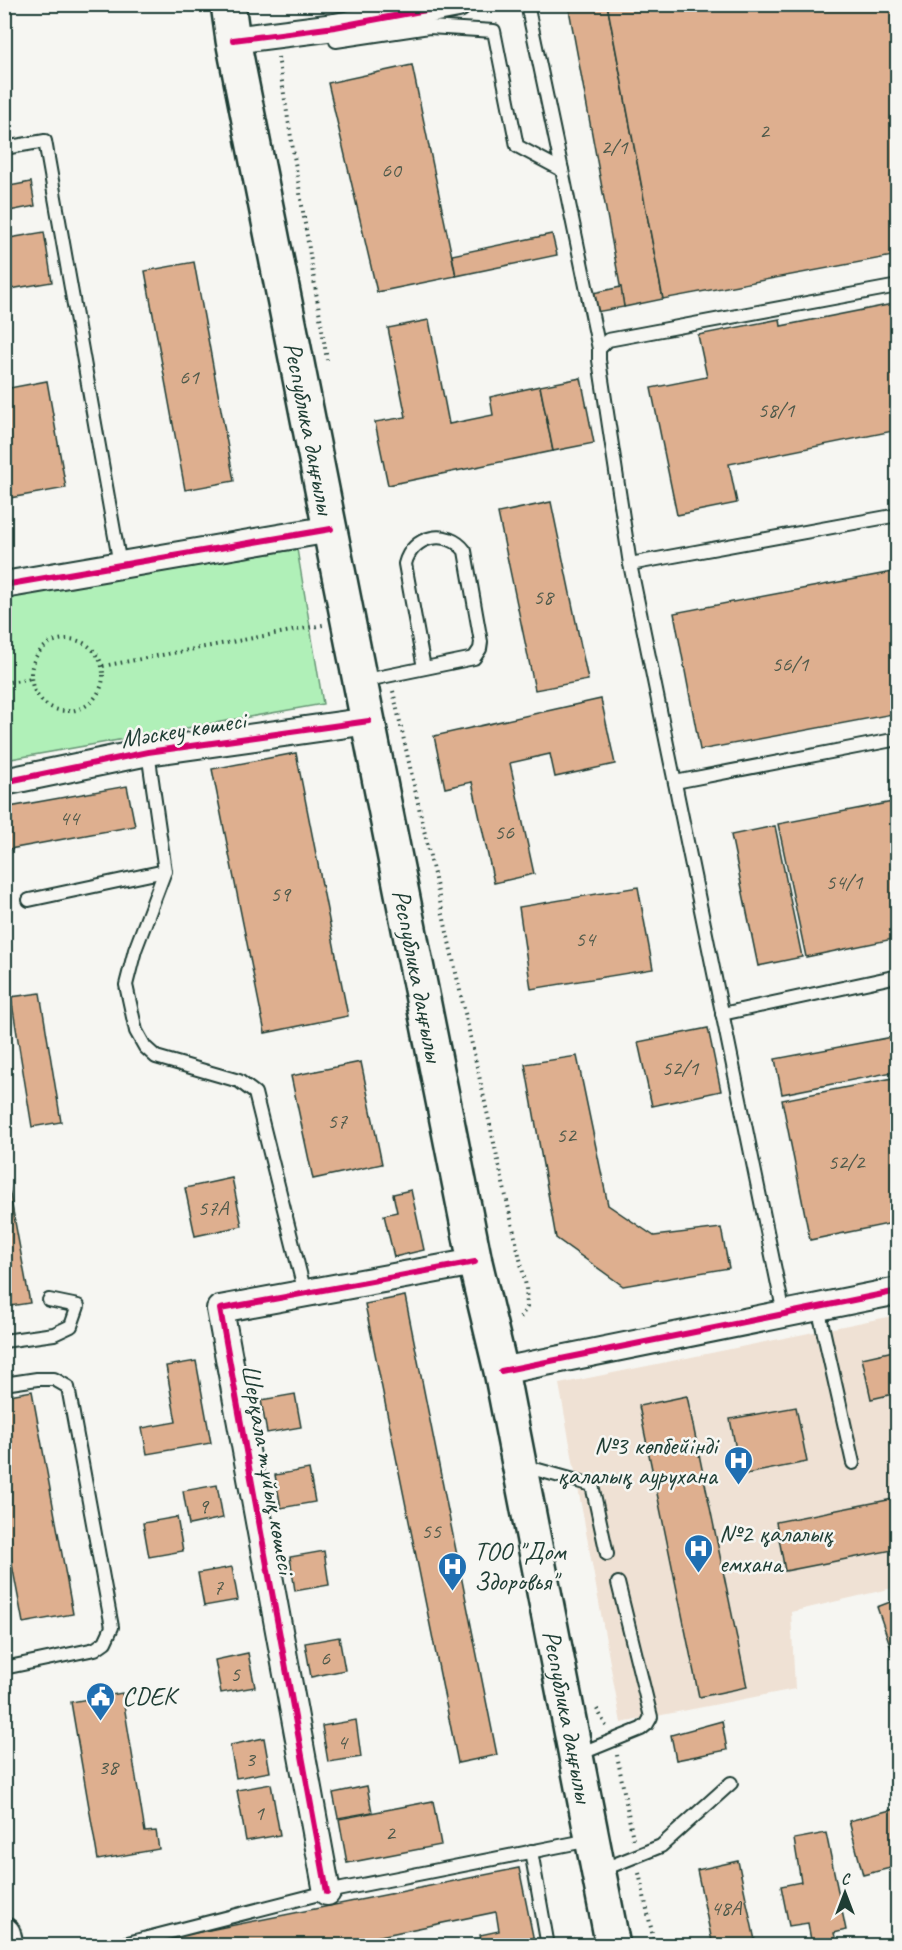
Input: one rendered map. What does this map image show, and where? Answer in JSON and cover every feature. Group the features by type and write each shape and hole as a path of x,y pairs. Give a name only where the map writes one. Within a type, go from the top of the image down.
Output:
{"main road":[{"name":"Республика даңғылы","path":"228,4 233,40 349,620 375,678 369,721 475,1262 513,1369 519,1465 613,1946"}],"street":[{"path":"233,40 334,27 458,4"},
{"path":"4,585 331,529"},
{"name":"Мәскеу көшесі","path":"4,782 148,752 369,721"},
{"name":"Шерқала тұйық көшесі","path":"327,1892 220,1309 475,1262"},
{"path":"513,1369 897,1291"},
{"path":"4,1934 6,1946"}],"lane":[{"path":"527,4 599,349 630,564 784,1314"},
{"path":"334,27 336,41 429,27 494,31 517,146 562,170"},
{"path":"4,148 45,141 120,565"},
{"path":"599,349 608,340 897,286"},
{"path":"630,564 897,515"},
{"path":"375,678 474,658 480,650 481,642 465,551 459,542 448,538 421,540 408,553 405,564 424,668"},
{"path":"675,782 897,739"},
{"path":"148,752 165,871 135,950 126,985 136,1031 145,1047 156,1057 240,1081 255,1093 305,1293"},
{"path":"30,900 165,871"},
{"path":"722,1014 897,976"},
{"path":"4,1341 54,1334 71,1326 78,1306 49,1300"},
{"path":"818,1307 854,1463"},
{"path":"4,1384 54,1379 68,1387 112,1628 105,1642 95,1649 4,1668"},
{"path":"519,1465 592,1485 607,1554"},
{"path":"575,1755 641,1729 651,1717 618,1583"},
{"path":"598,1871 661,1846 731,1783"},
{"path":"116,1946 327,1892 591,1840"},
{"path":"531,1851 548,1946"}],"path":[{"path":"274,35 328,363"},
{"path":"103,666 349,620"},
{"path":"60,639 75,639 88,645 99,656 103,666 102,685 95,699 83,707 68,711 53,708 41,699 33,686 32,678 31,671 36,657 46,645 60,639"},
{"path":"4,683 32,678"},
{"path":"375,678 526,1286 526,1307 525,1312 519,1318 513,1369"},
{"path":"595,1704 614,1739 655,1946"}],"shaded area":[{"name":"№3 көпбейінді қалалық аурухана","path":"897,1315 897,1587 791,1612 795,1689 621,1723 559,1384"}],"green space":[{"path":"297,549 323,704 5,760 5,598"}],"building":[{"path":"568,4 607,4 663,299 624,307"},
{"path":"607,4 898,4 898,255 663,299"},
{"path":"412,65 456,276 377,292 328,83"},
{"path":"31,182 35,206 4,212 4,187"},
{"path":"44,232 52,282 4,290 4,239"},
{"path":"552,234 557,255 456,276 452,255"},
{"path":"194,262 234,481 185,490 145,271"},
{"path":"621,287 624,307 596,312 593,293"},
{"path":"898,303 898,430 729,464 737,503 677,515 651,388 707,377 698,335 780,319 781,326"},
{"path":"429,320 449,424 493,415 490,397 540,386 553,451 388,485 375,422 406,417 388,328"},
{"path":"581,378 594,443 553,451 540,386"},
{"path":"47,381 66,488 4,499 4,389"},
{"path":"551,502 588,680 535,690 498,513"},
{"path":"898,571 898,713 700,750 674,613"},
{"path":"601,699 615,764 555,777 550,754 510,763 534,874 494,883 472,782 445,788 434,736"},
{"path":"296,753 348,1016 265,1033 212,769"},
{"path":"127,786 135,826 4,850 4,808"},
{"path":"898,801 898,938 806,957 778,824"},
{"path":"775,826 802,957 758,966 731,835"},
{"path":"638,887 653,969 531,989 519,907"},
{"path":"40,993 61,1122 32,1127 11,997"},
{"path":"708,1028 721,1091 652,1106 638,1042"},
{"path":"898,1036 898,1071 782,1094 775,1059"},
{"path":"577,1056 608,1205 654,1236 721,1228 729,1268 623,1286 556,1238 525,1064"},
{"path":"361,1062 382,1164 313,1179 291,1076"},
{"path":"898,1077 898,1222 810,1240 782,1100"},
{"path":"4,1162 30,1303 4,1307"},
{"path":"232,1178 242,1226 195,1236 185,1188"},
{"path":"411,1190 424,1250 394,1257 384,1215 397,1212 393,1194"},
{"path":"405,1296 497,1755 458,1763 365,1304"},
{"path":"898,1350 898,1393 871,1399 862,1358"},
{"path":"196,1361 211,1443 147,1454 142,1428 176,1422 166,1366"},
{"path":"32,1391 73,1614 23,1623 4,1522 4,1396"},
{"path":"295,1394 301,1427 267,1433 261,1400"},
{"path":"687,1396 747,1687 699,1697 639,1406"},
{"path":"796,1407 807,1462 741,1475 730,1419"},
{"path":"309,1469 315,1502 281,1508 275,1475"},
{"path":"217,1485 223,1518 189,1525 183,1491"},
{"path":"898,1498 898,1549 785,1571 776,1522"},
{"path":"177,1517 183,1551 149,1557 143,1523"},
{"path":"324,1551 329,1585 295,1591 290,1557"},
{"path":"232,1567 238,1600 204,1606 198,1573"},
{"path":"898,1599 898,1668 877,1607"},
{"path":"339,1637 345,1670 311,1677 305,1643"},
{"path":"248,1653 255,1687 221,1693 215,1660"},
{"path":"122,1693 145,1832 156,1831 159,1849 98,1860 71,1702"},
{"path":"356,1720 361,1757 328,1762 322,1726"},
{"path":"722,1721 727,1750 676,1760 671,1735"},
{"path":"264,1738 270,1772 236,1778 230,1745"},
{"path":"271,1784 280,1835 246,1841 237,1790"},
{"path":"367,1786 372,1812 338,1818 333,1793"},
{"path":"433,1801 441,1845 347,1863 339,1819"},
{"path":"898,1808 898,1866 863,1875 849,1821"},
{"path":"826,1833 846,1930 834,1933 836,1941 812,1946 808,1923 789,1926 781,1886 801,1882 794,1839"},
{"path":"738,1861 756,1945 713,1946 697,1870"},
{"path":"519,1868 535,1946 482,1946 480,1935 499,1931 496,1912 332,1946 155,1946 155,1941"}],"cycle path":[{"path":"233,40 335,27 458,4"},
{"path":"4,585 331,529"},
{"path":"4,782 148,752 369,721"},
{"path":"327,1892 220,1309 475,1262"},
{"path":"501,1371 898,1291"}],"place":[{"name":"№3 көпбейінді қалалық аурухана","path":"738,1486"},
{"name":"№2 қалалық емхана","path":"698,1574"},
{"name":"ТОО \"Дом Здоровья\"","path":"453,1592"},
{"name":"CDEK","path":"101,1722"}]}
